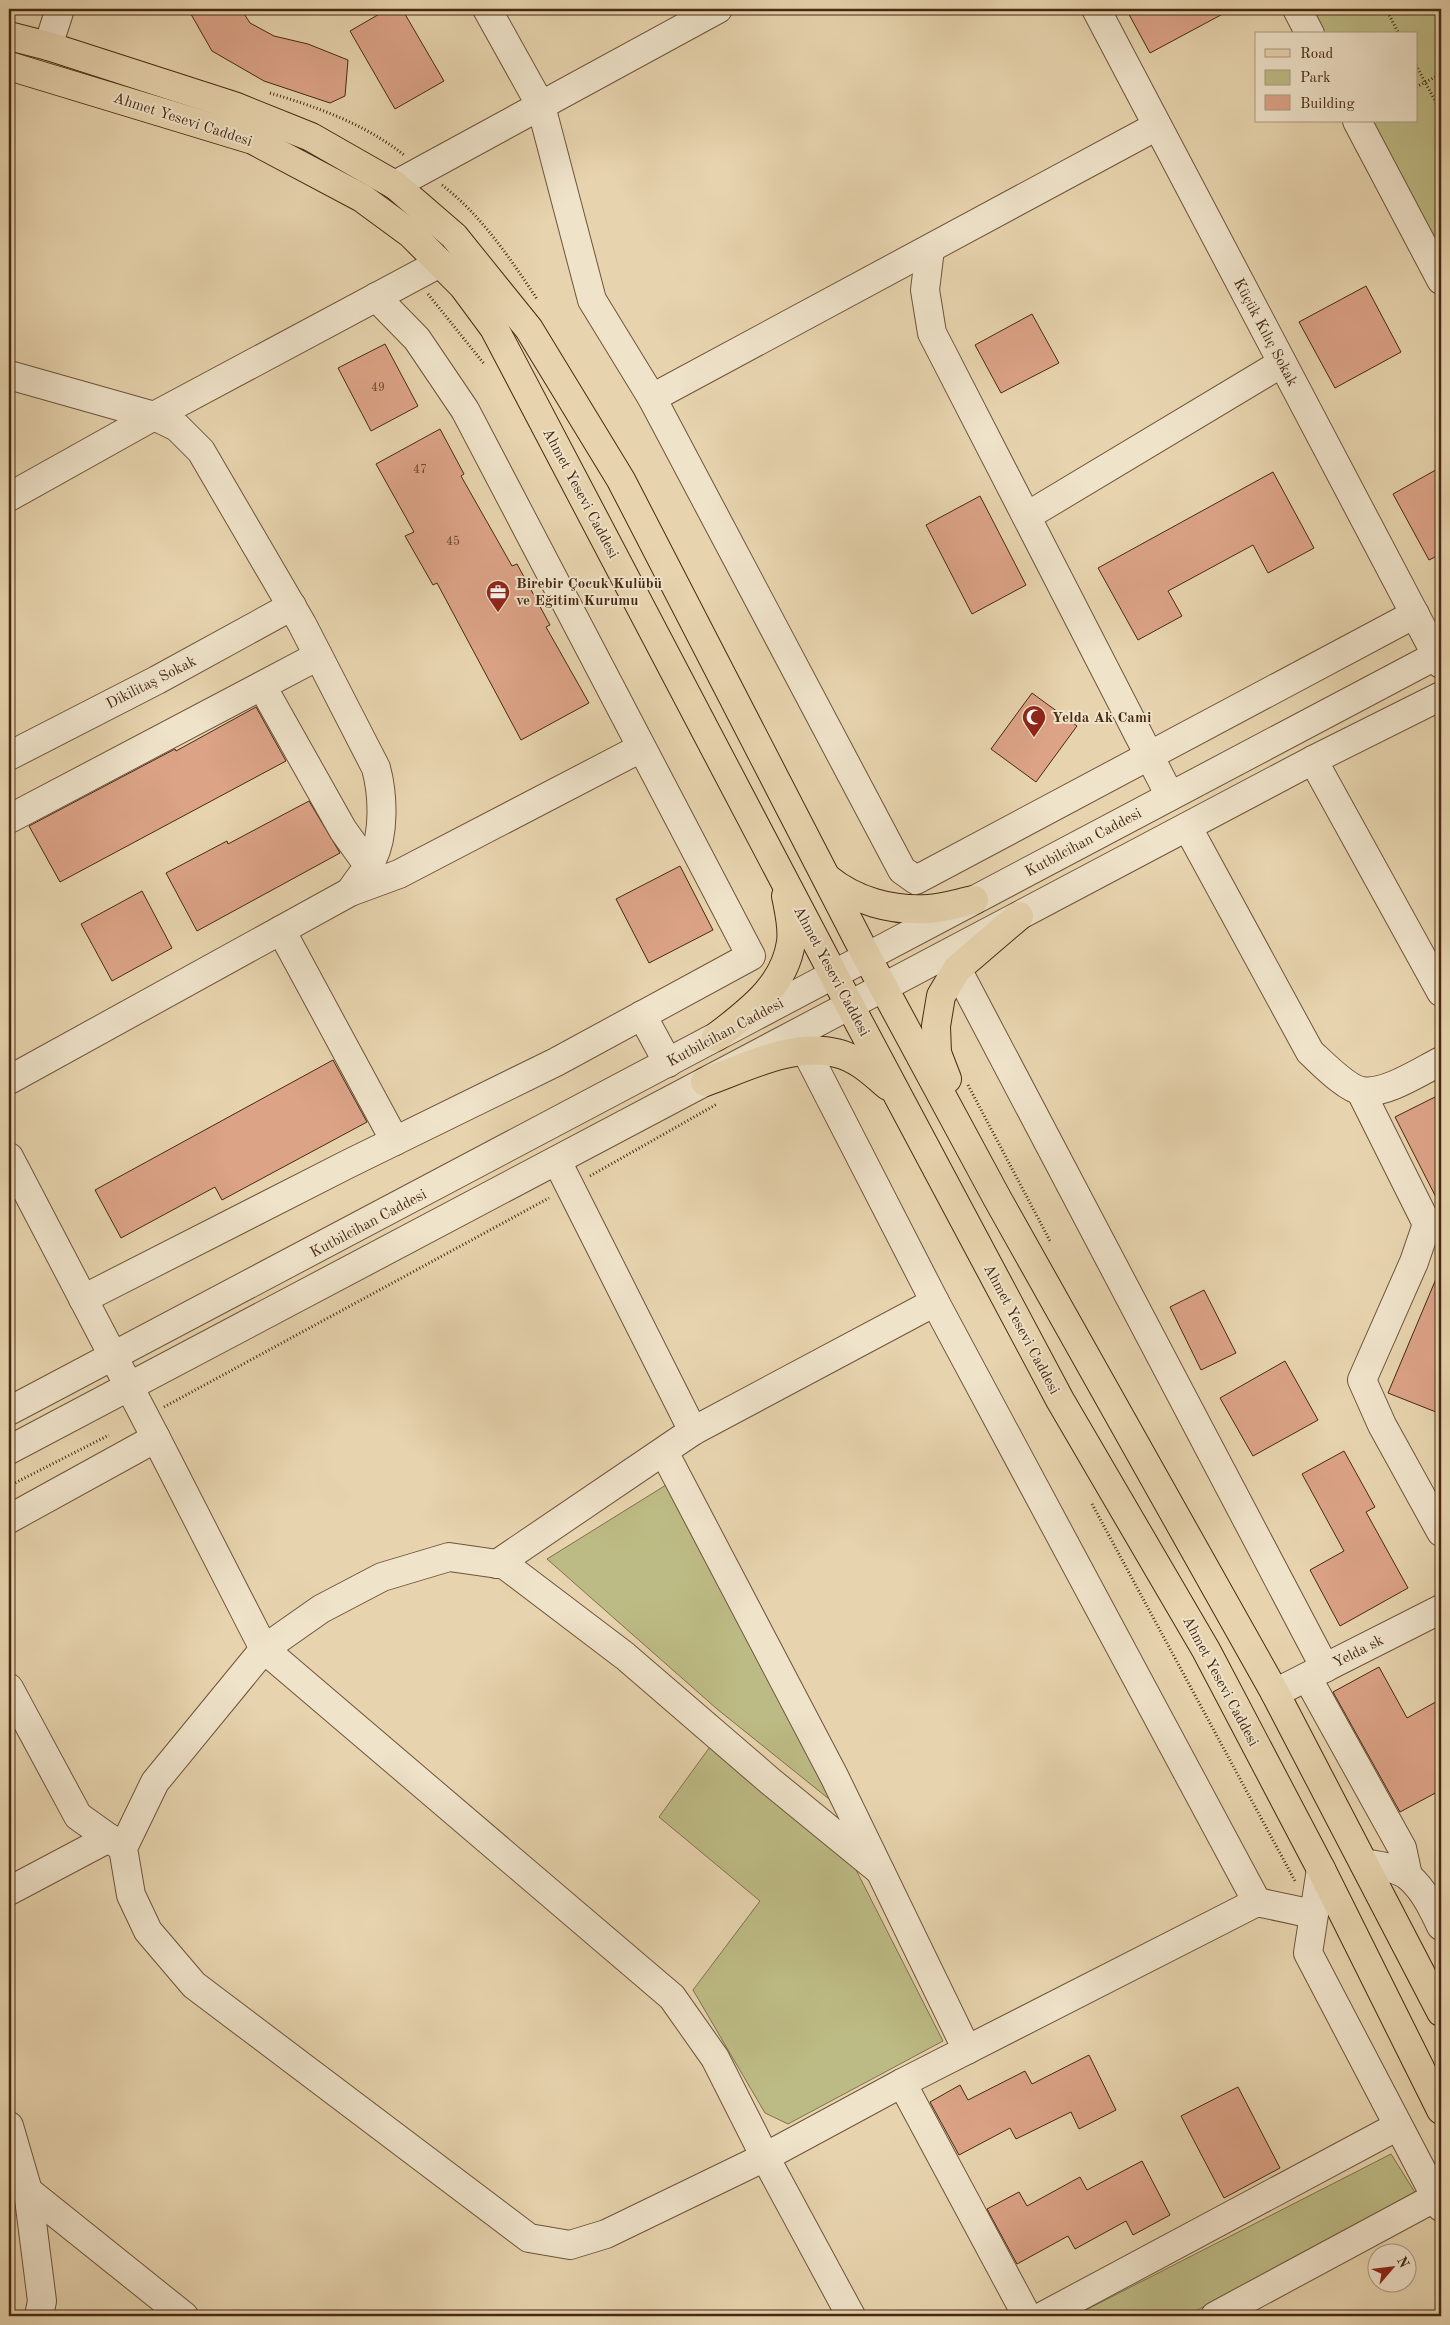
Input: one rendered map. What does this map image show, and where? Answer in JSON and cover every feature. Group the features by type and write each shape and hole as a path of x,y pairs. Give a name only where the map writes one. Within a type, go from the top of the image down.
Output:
{"main road":[{"name":"Ahmet Yesevi Caddesi","path":"9,36 48,46 251,113 311,137 395,185 454,236 529,329 621,480 867,957 997,1198 1275,1693 1441,2012"},
{"name":"Ahmet Yesevi Caddesi","path":"9,66 252,140 362,198 411,234 463,286 494,328 850,1006 1060,1400 1206,1650 1321,1869 1441,2110"},
{"path":"716,1037 760,1002 772,986 785,962 791,942 791,922 782,875"},
{"path":"824,876 843,892 876,904 928,909 974,900"},
{"path":"997,1198 937,1053 936,1026 941,996 957,968 1019,916"},
{"path":"714,1092 784,1054 806,1051 837,1053 853,1060 896,1093"}],"street":[{"path":"48,46 60,9"},
{"path":"487,9 540,106 592,300 652,398 902,870 916,880 931,874 1415,614"},
{"path":"395,185 718,9"},
{"name":"Küçük Kılıç Sokak","path":"1096,9 1415,614 1440,657"},
{"path":"1297,9 1309,32"},
{"path":"1358,122 1441,280"},
{"path":"652,398 1158,126"},
{"path":"930,248 925,290 932,334 1170,796"},
{"path":"9,497 154,416 440,263"},
{"path":"83,1299 556,1062 751,956 465,410 417,339 376,297"},
{"path":"1026,516 1282,363"},
{"path":"9,375 154,416 177,427 201,451 292,606 376,768 381,788 381,826 373,859 350,892"},
{"name":"Dikilitaş Sokak","path":"9,756 292,606"},
{"path":"9,819 318,656"},
{"name":"Kutbilcihan Caddesi","path":"9,1412 114,1358 1170,796 1440,657"},
{"path":"262,686 343,830 368,865"},
{"path":"9,1450 557,1161 714,1092 850,1006 884,987 1188,828 1313,760 1441,696"},
{"path":"9,1080 350,892 399,874 642,748"},
{"path":"1313,760 1441,992"},
{"path":"1188,828 1310,1052 1338,1078 1361,1092 1427,1224 1414,1262 1362,1380 1382,1425 1441,1532"},
{"path":"281,930 395,1141"},
{"path":"957,968 1316,1672 1402,1848 1408,1876"},
{"path":"642,1015 668,1063"},
{"path":"806,1051 935,1302 1257,1902"},
{"path":"1361,1092 1383,1089 1441,1061"},
{"path":"9,1157 151,1427 264,1649 672,1998 715,2058 851,2316"},
{"path":"557,1161 693,1431"},
{"path":"497,1564 693,1431 935,1302"},
{"path":"9,1519 151,1427"},
{"path":"664,1452 834,1776 967,2050"},
{"path":"9,1891 116,1843 155,1782 264,1649 321,1609 382,1577 449,1557 505,1565 625,1656 770,1781 880,1870"},
{"name":"Yelda sk","path":"1275,1693 1441,1609"},
{"path":"9,1688 78,1816 116,1843 131,1895 148,1931 194,1985 529,2238 570,2245 606,2234 765,2156 902,2083 1257,1902 1313,1914"},
{"path":"1364,1863 1397,1871 1408,1876 1429,1902 1441,1926"},
{"path":"1215,2316 1439,2202 1308,1953 1321,1869"},
{"path":"902,2083 1027,2316"},
{"path":"9,2126 28,2191 42,2301 39,2316"},
{"path":"1043,2316 1398,2126"},
{"path":"28,2191 184,2316"}],"path":[{"path":"1386,9 1398,32"},
{"path":"1418,70 1441,112"},
{"path":"1418,86 1441,74"},
{"path":"151,1427 570,1186 714,1092"},
{"path":"9,1486 111,1434"},
{"path":"1091,1503 1313,1914"}],"green space":[{"path":"1311,9 1441,9 1441,251 1373,122 1418,122 1418,32 1324,32"},
{"path":"666,1485 834,1803 717,1709 547,1559"},
{"path":"712,1744 850,1858 943,2041 788,2124 765,2113 693,1990 760,1901 659,1817"},
{"path":"1391,2154 1416,2194 1186,2316 1074,2316"}],"building":[{"path":"188,9 241,9 250,23 274,36 308,44 348,60 345,96 330,103 264,81 212,51"},
{"path":"388,9 402,9 444,81 395,109 350,31"},
{"path":"1126,9 1232,9 1150,53"},
{"path":"1366,286 1401,352 1335,388 1299,322"},
{"path":"1032,314 1059,363 1001,393 975,345"},
{"path":"385,344 418,406 371,431 338,368"},
{"path":"440,429 464,474 461,476 512,566 517,564 550,625 546,627 589,703 521,740 437,583 433,585 405,536 414,532 376,464"},
{"path":"1441,467 1441,554 1429,560 1393,494"},
{"path":"1273,472 1314,548 1268,573 1253,545 1168,591 1182,616 1138,640 1098,568"},
{"path":"980,496 1026,585 972,614 926,525"},
{"name":"Yelda Ak Cami","path":"1032,693 1077,726 1036,782 991,749"},
{"path":"256,707 286,761 60,882 29,826 175,749 176,751"},
{"path":"309,801 340,853 197,931 166,873 227,841 228,844"},
{"path":"680,866 713,930 649,963 616,899"},
{"path":"142,891 172,948 112,981 81,924"},
{"path":"333,1060 367,1122 222,1200 215,1187 121,1238 95,1190"},
{"path":"1441,1094 1441,1207 1395,1117"},
{"path":"1441,1267 1441,1414 1388,1393"},
{"path":"1204,1290 1236,1353 1201,1370 1170,1307"},
{"path":"1285,1361 1318,1420 1253,1456 1220,1398"},
{"path":"1344,1451 1375,1507 1366,1512 1408,1588 1340,1626 1310,1570 1344,1551 1302,1474"},
{"path":"1379,1667 1407,1718 1441,1699 1441,1790 1400,1812 1333,1692"},
{"path":"1089,2055 1116,2110 1079,2129 1071,2112 1016,2139 1010,2128 959,2155 930,2102 960,2085 968,2100 1025,2071 1032,2084"},
{"path":"1238,2087 1280,2168 1224,2198 1181,2116"},
{"path":"1142,2161 1170,2215 1133,2235 1126,2221 1075,2249 1068,2236 1017,2264 987,2209 1019,2192 1027,2206 1080,2177 1087,2190"}],"place":[{"name":"Birebir Çocuk Kulübü ve Eğitim Kurumu","path":"498,613"},
{"name":"Yelda Ak Cami","path":"1034,738"}]}
